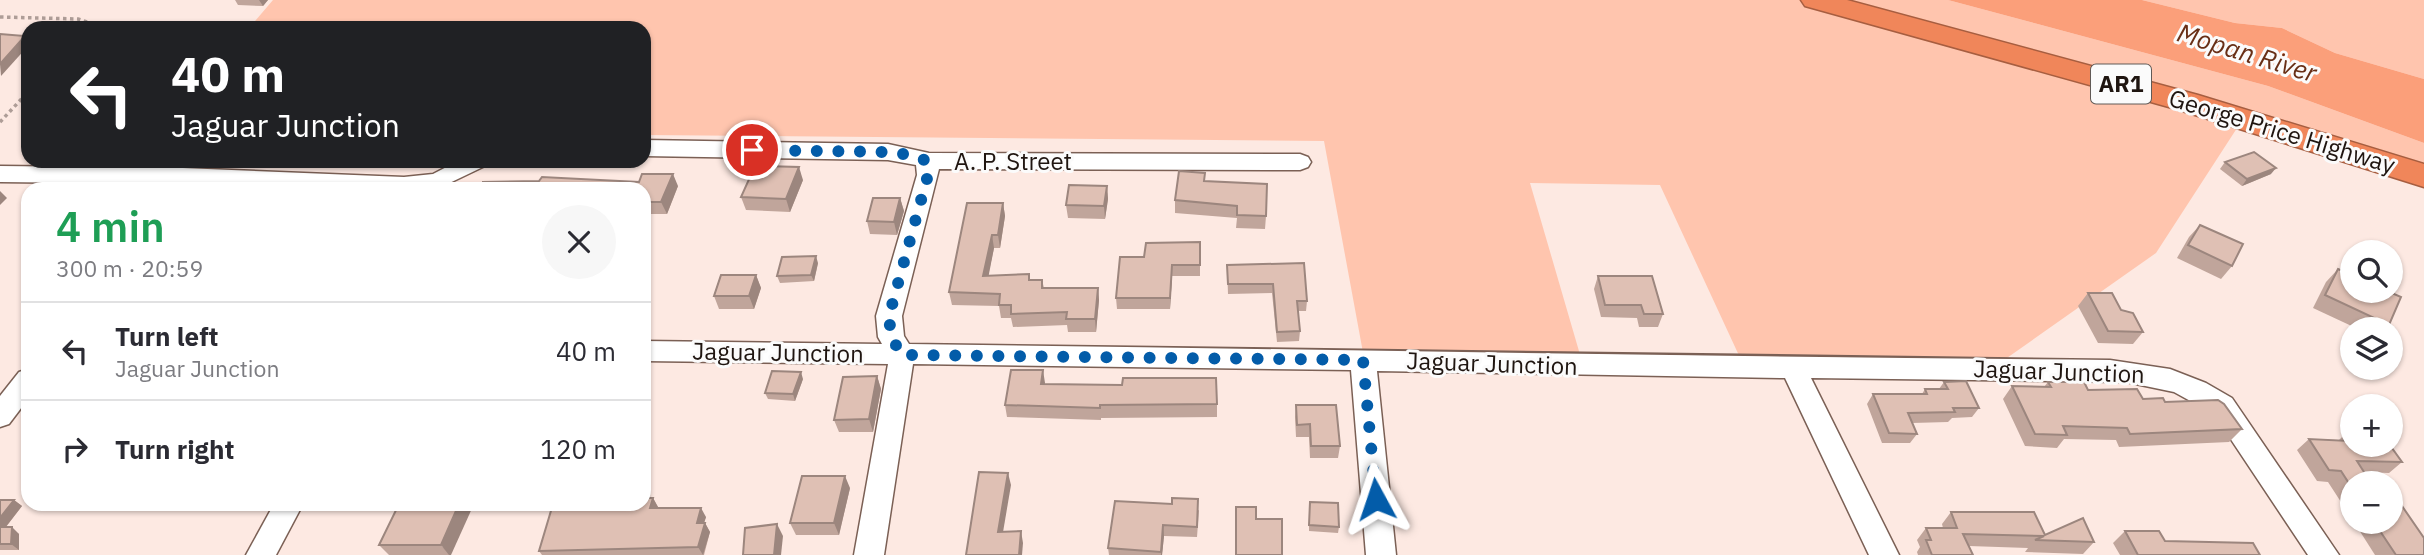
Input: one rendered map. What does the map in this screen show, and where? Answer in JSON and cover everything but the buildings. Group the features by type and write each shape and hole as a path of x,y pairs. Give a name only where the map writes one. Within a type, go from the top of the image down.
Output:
{"highway":[{"name":"George Price Highway","path":"1815,0 2187,102 2424,176"}],"street":[{"name":"A. P. Street","path":"651,148 888,152 927,161 1300,162"},
{"path":"869,555 902,355 891,337 889,316 928,175 927,161"},
{"path":"440,182 465,168"},
{"path":"0,174 178,182"},
{"name":"Jaguar Junction","path":"651,351 1363,360 1584,366 2110,370 2172,379 2206,393 2223,406 2324,555"},
{"path":"1363,360 1381,555"},
{"path":"1792,366 1884,555"},
{"path":"0,416 21,388"},
{"path":"261,555 285,511"}],"path":[{"path":"0,17 85,21"},
{"path":"0,122 21,100"}],"shaded area":[{"path":"273,0 1948,0 2268,86 2424,143 2424,182 2239,125 2156,253 2004,360 1742,362 1660,185 1530,183 1581,358 1364,358 1324,141 651,135 651,21 255,21"},
{"path":"2142,0 2424,0 2424,79 2335,53 2282,28 2235,23"}],"water":[{"name":"Mopan River","path":"1948,0 2142,0 2235,23 2282,28 2335,53 2424,79 2424,143 2268,86"}],"route":[{"path":"752,150 888,152 927,161 928,175 889,316 891,337 902,355 1363,360 1376,499"}]}
